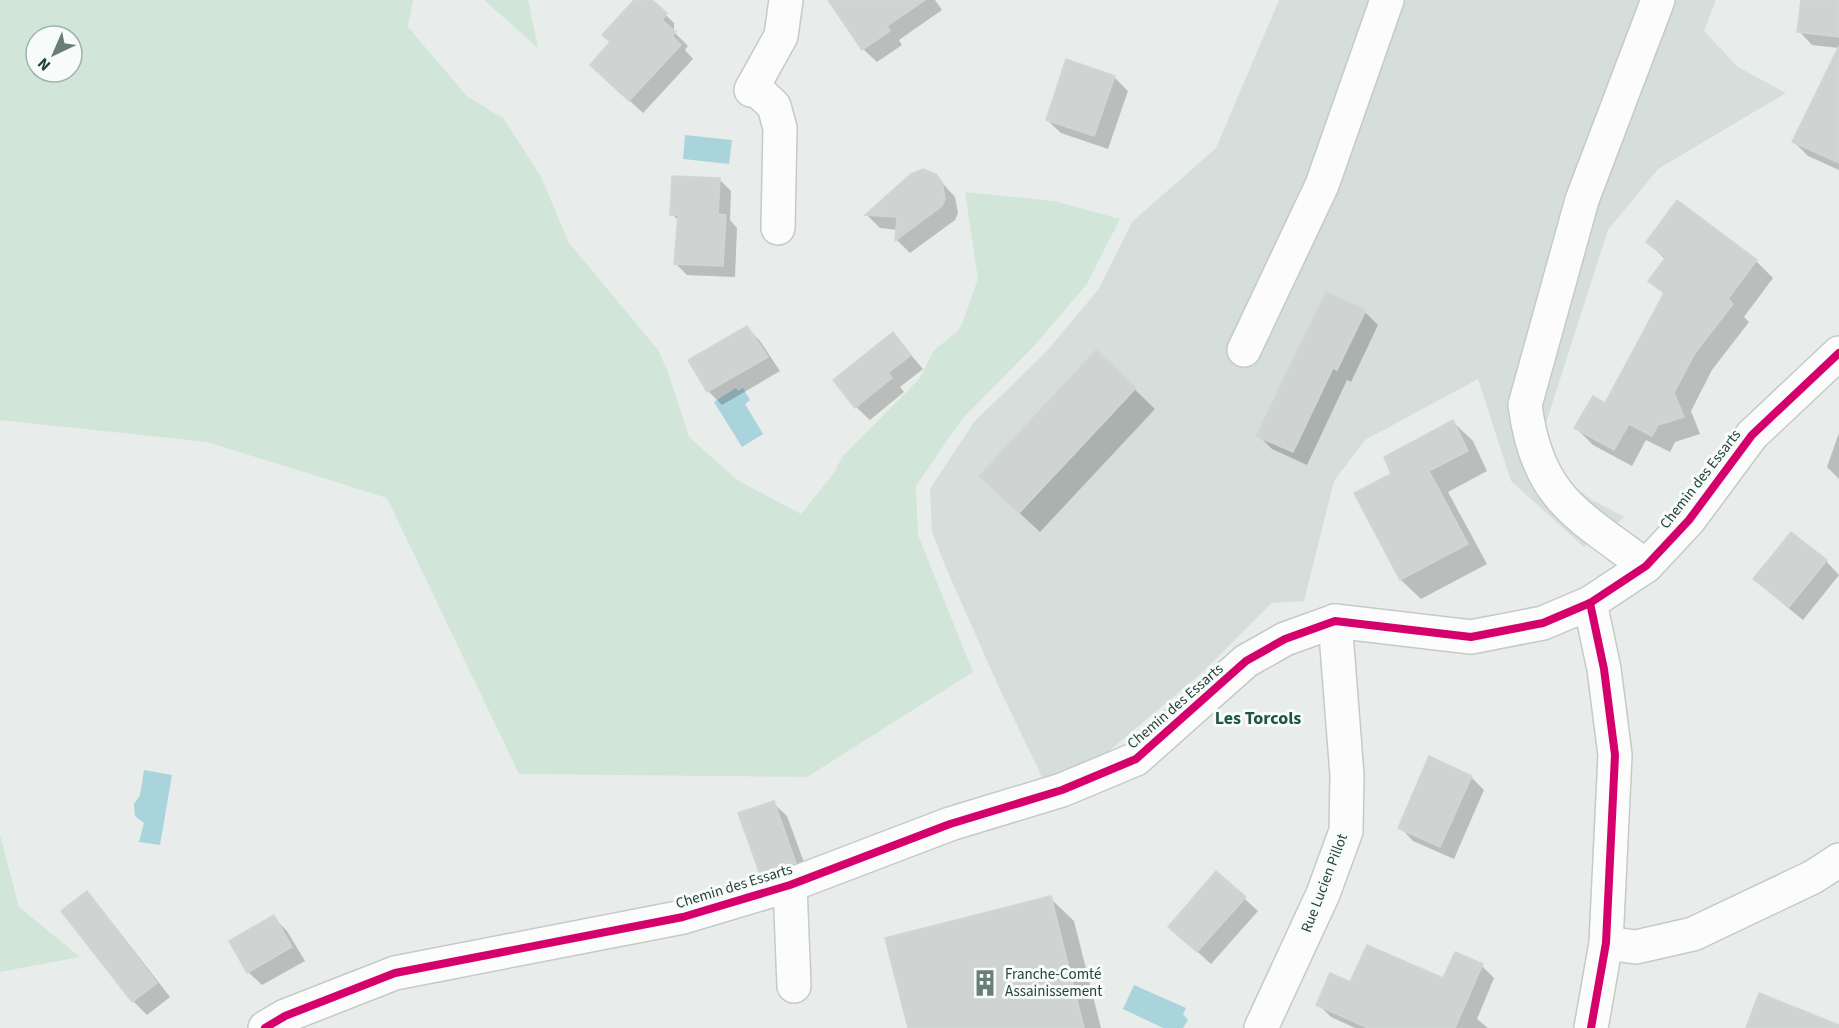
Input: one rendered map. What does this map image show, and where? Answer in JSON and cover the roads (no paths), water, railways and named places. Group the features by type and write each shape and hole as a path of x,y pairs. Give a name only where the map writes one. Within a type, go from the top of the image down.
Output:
{"street":[{"path":"777,228 780,128 774,106 752,88 781,36 786,0"},
{"path":"1244,350 1322,185 1387,0"},
{"path":"1646,566 1570,509 1551,487 1538,463 1528,434 1524,405 1582,200 1658,0"},
{"name":"Chemin des Essarts","path":"265,1028 285,1016 395,973 683,917 790,885 950,824 1062,790 1136,759 1246,661 1285,639 1335,621 1471,637 1543,623 1590,603 1646,566 1689,520 1752,435 1839,353"},
{"path":"1590,603 1604,669 1615,755 1606,943 1591,1028"},
{"name":"Rue Lucien Pillot","path":"1262,1028 1323,894 1346,831 1347,775 1335,621"},
{"path":"1606,943 1636,946 1693,934 1813,877 1839,860"},
{"path":"790,885 794,986"}],"water":[{"path":"685,135 732,140 729,164 683,159"},
{"path":"736,388 738,391 743,388 750,400 745,404 763,434 742,447 714,402"},
{"path":"144,770 172,775 160,845 139,842 144,823 135,816 134,804 140,795"},
{"path":"1134,985 1186,1008 1183,1014 1188,1020 1183,1028 1163,1028 1123,1009"}],"place":[{"name":"Franche-Comté Assainissement","path":"985,983"}],"district":[{"name":"Les Torcols","path":"1258,718"}]}
